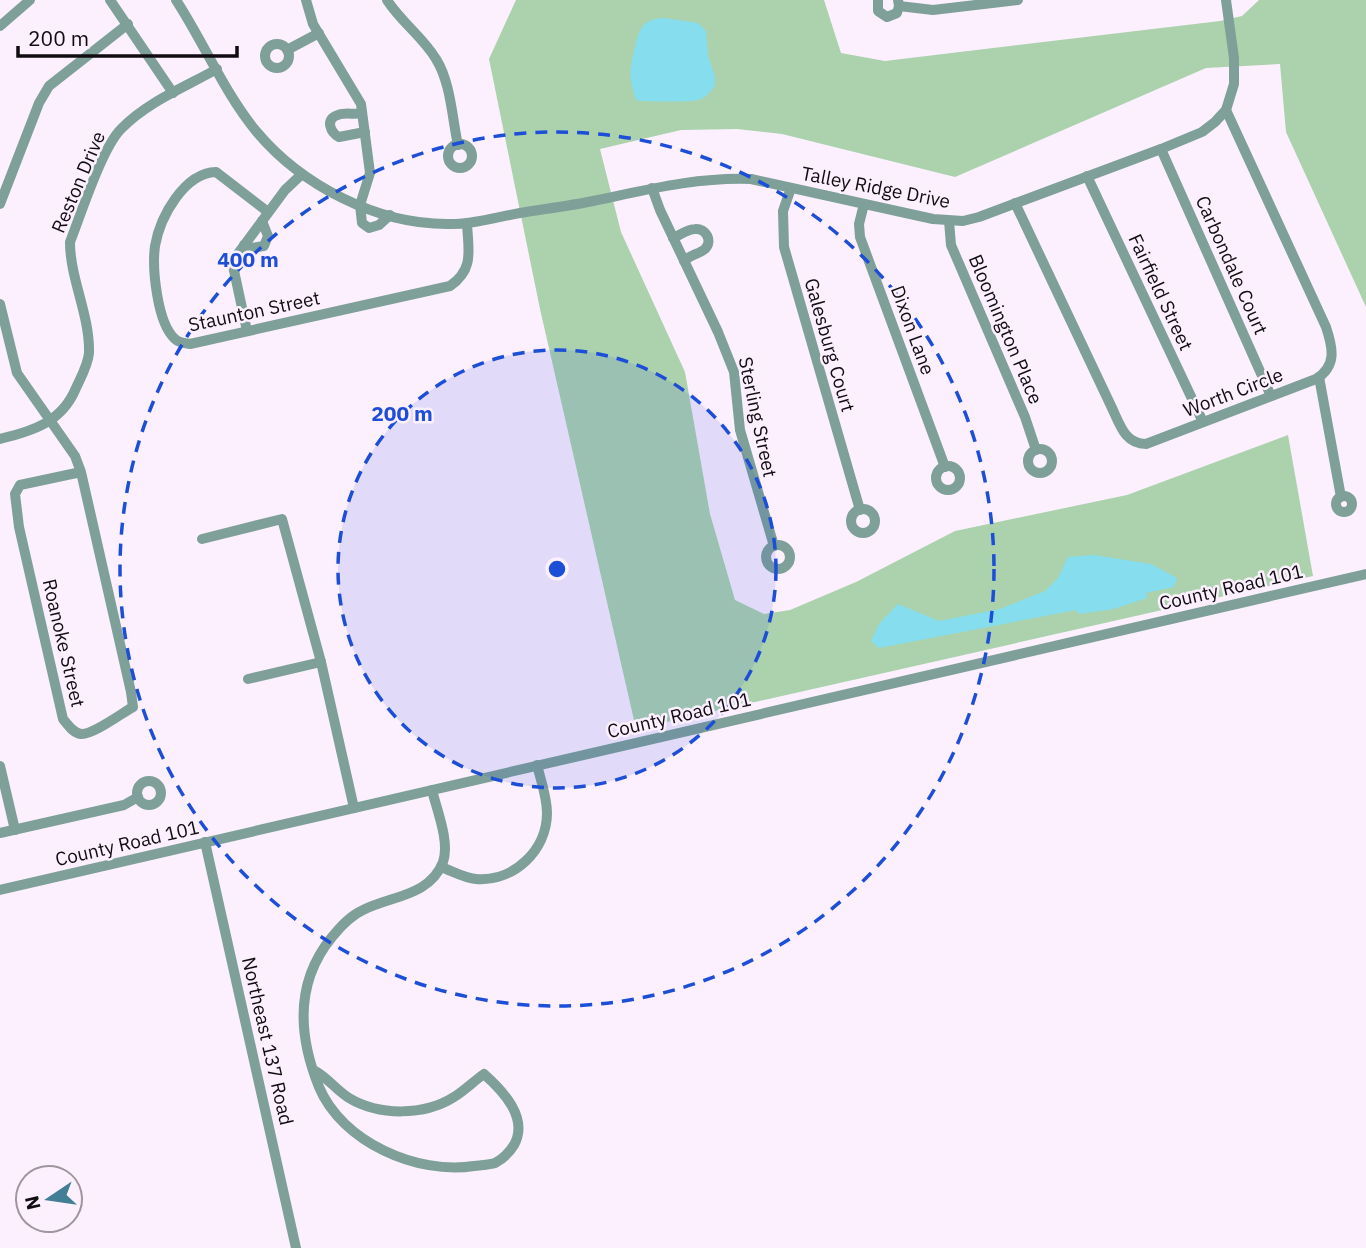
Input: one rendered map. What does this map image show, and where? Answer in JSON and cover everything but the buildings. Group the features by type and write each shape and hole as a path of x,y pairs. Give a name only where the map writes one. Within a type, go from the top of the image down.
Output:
{"street":[{"path":"0,26 30,0"},
{"path":"110,0 173,93"},
{"name":"Talley Ridge Drive","path":"176,0 238,107 257,133 302,174 332,193 360,205 416,222 467,223 696,180 727,178 751,179 949,221 979,217 1202,132 1226,110"},
{"path":"306,0 313,24 361,104 370,173 360,205"},
{"path":"387,0 397,16 423,41 438,61 447,87 458,145"},
{"path":"877,0 878,11 883,16 894,15 899,3 924,9 943,4 1018,0"},
{"path":"1226,0 1234,58 1234,84 1226,110 1331,342 1331,366 1319,377 1341,497"},
{"path":"0,204 4,180 49,86 128,24"},
{"path":"287,50 319,33"},
{"name":"Reston Drive","path":"0,439 29,432 50,422 71,401 89,354 83,312 70,257 70,242 108,146 120,130 144,110 217,69"},
{"path":"362,113 337,115 329,127 335,136 340,138 365,132"},
{"name":"Carbondale Court","path":"1161,149 1271,396"},
{"name":"Staunton Street","path":"265,217 228,178 216,172 207,172 187,185 165,215 155,244 154,269 160,307 174,339 190,344 450,286 463,276 468,266 467,223"},
{"path":"247,331 233,266 244,245 285,190 302,174"},
{"name":"Fairfield Street","path":"1087,176 1203,422"},
{"name":"Sterling Street","path":"652,188 734,372 740,430 774,546"},
{"name":"Galesburg Court","path":"791,188 783,211 784,247 860,510"},
{"name":"Worth Circle","path":"1015,203 1125,435 1137,444 1146,444 1319,377"},
{"name":"Dixon Lane","path":"864,204 859,224 860,237 945,467"},
{"name":"Talley Ridge Drive","path":"360,205 362,223 369,228 379,225 390,215"},
{"path":"244,245 251,248 264,246 268,236 265,217"},
{"name":"Bloomington Place","path":"949,221 951,245 1036,450"},
{"path":"673,238 693,229 703,230 707,234 708,244 705,248 684,261"},
{"name":"Roanoke Street","path":"0,304 17,373 75,456 81,472 133,707 90,732 80,734 71,730 64,719 19,527 15,494 20,485 81,472"},
{"path":"202,539 282,519 321,662 354,808"},
{"name":"County Road 101","path":"0,890 1366,574"},
{"path":"248,680 321,662"},
{"path":"441,867 466,877 486,879 508,874 528,859 541,841 547,822 546,800 537,765"},
{"path":"0,766 15,830"},
{"path":"315,1071 323,1075 333,1087 362,1105 407,1112 439,1104 454,1097 484,1074 510,1102 518,1119 518,1138 509,1154 495,1163 459,1168 411,1162 384,1151 362,1138 346,1124 320,1089 315,1071 303,1023 305,987 323,947 352,916 374,905 416,891 441,867 445,855 443,834 432,790"},
{"path":"0,833 124,805 138,797"},
{"name":"Northeast 137 Road","path":"205,842 296,1248"}],"green space":[{"path":"516,0 824,0 841,53 885,61 1220,21 1242,16 1259,0 1366,0 1366,307 1286,132 1280,64 1206,68 955,177 782,134 737,129 681,130 600,149 621,232 685,372 710,514 735,600 764,614 790,610 856,582 955,531 1127,495 1288,435 1313,576 636,729 540,309 489,59"}],"water":[{"path":"664,18 698,23 706,31 715,86 701,99 636,100 631,71 638,37 646,23"},
{"path":"1094,555 1151,564 1177,578 1174,587 1146,593 1147,598 1114,609 1079,614 1076,610 879,648 871,641 879,624 898,604 939,621 1000,609 1045,591 1058,578 1068,557"}]}
